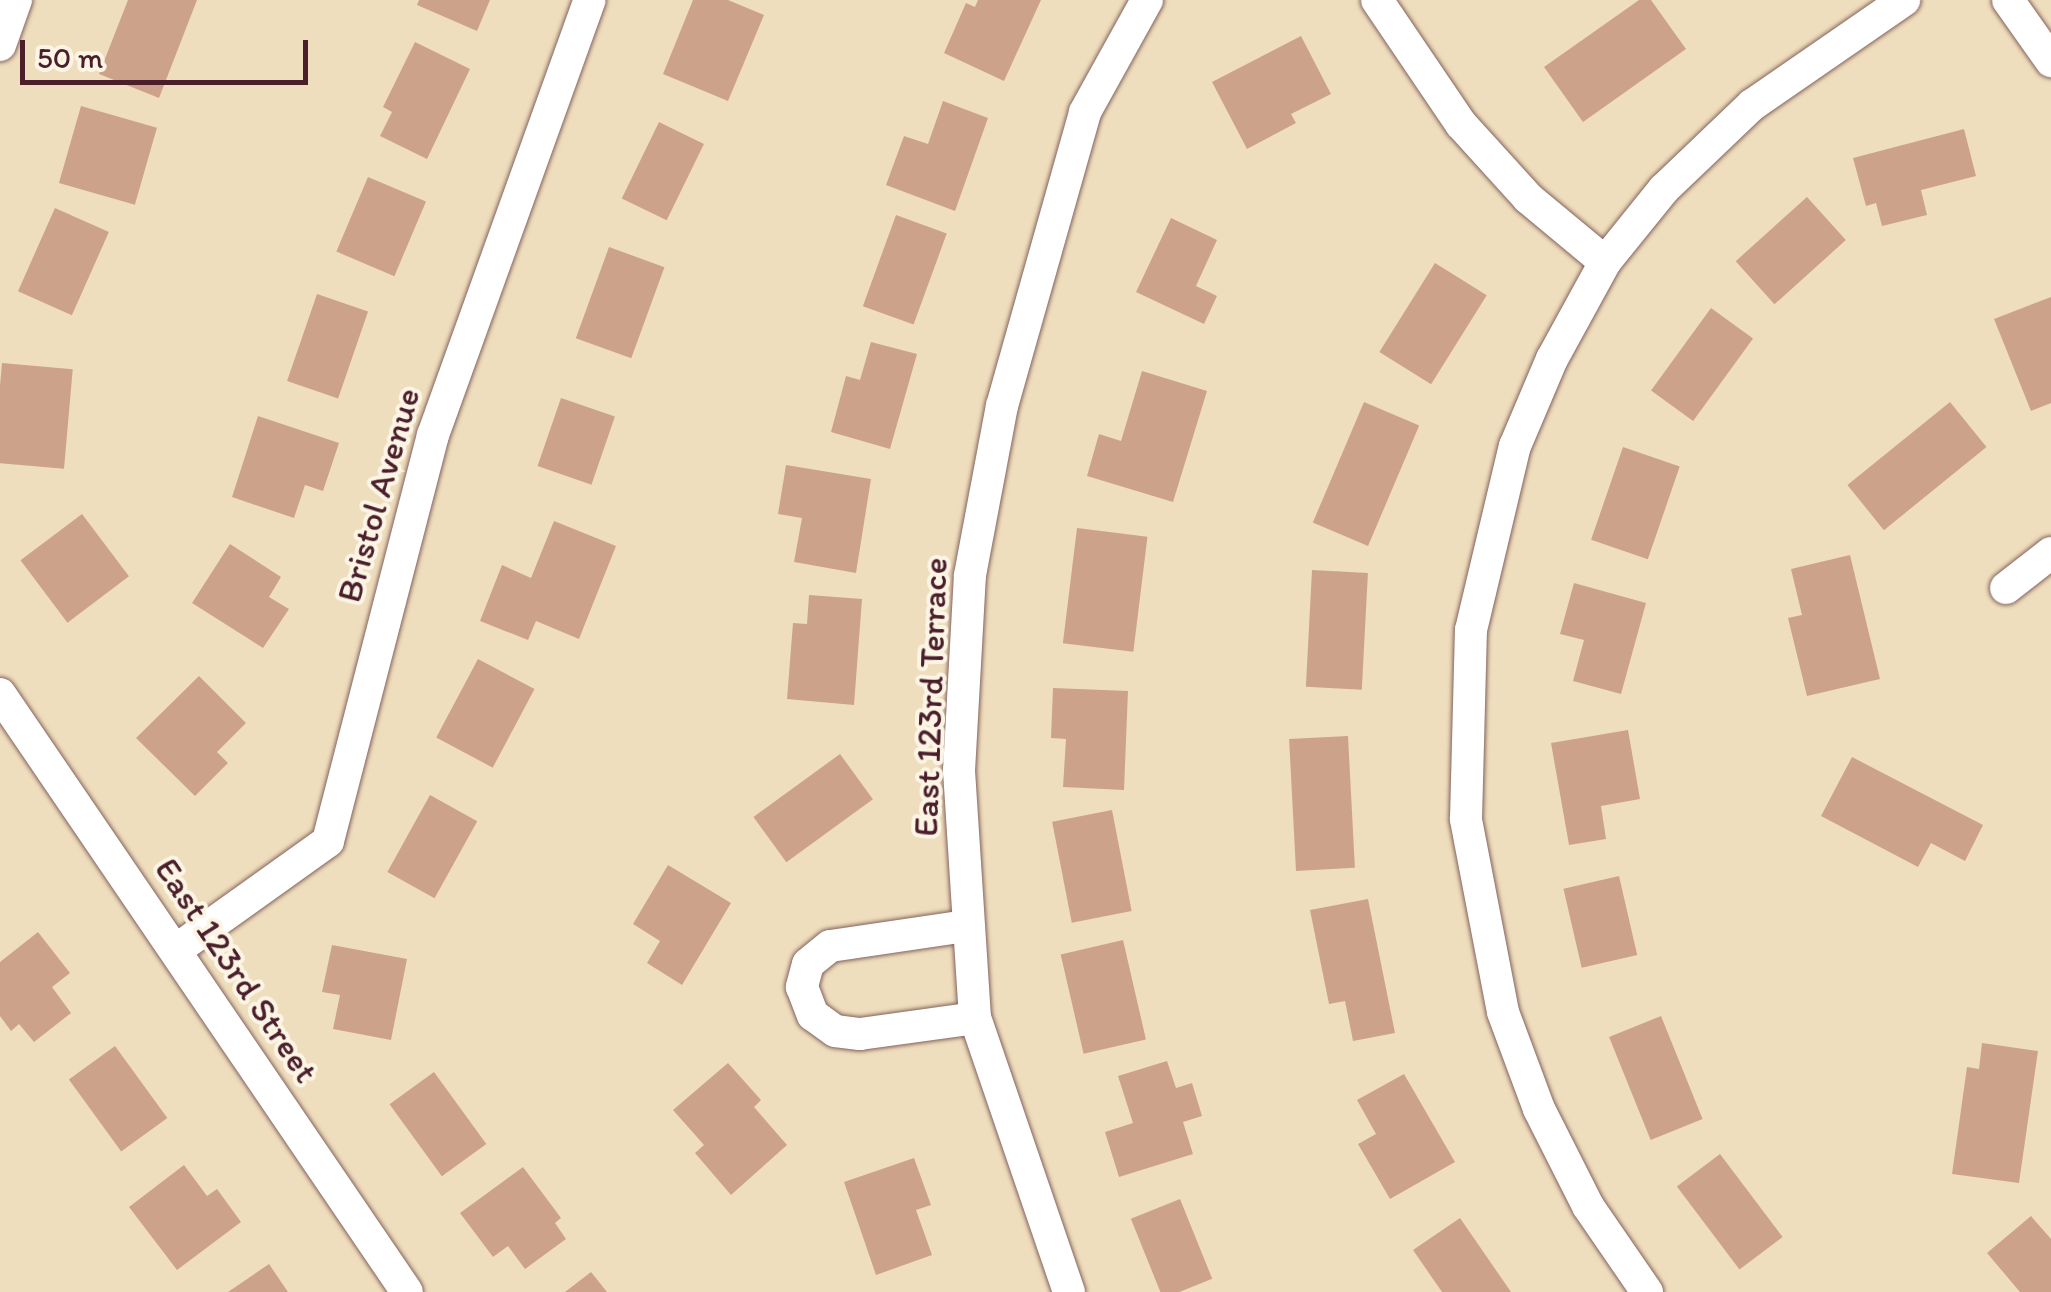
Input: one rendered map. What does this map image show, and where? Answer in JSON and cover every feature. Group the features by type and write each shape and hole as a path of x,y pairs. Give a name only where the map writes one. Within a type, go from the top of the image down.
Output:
{"street":[{"path":"0,46 16,0"},
{"name":"Bristol Avenue","path":"176,950 328,841 432,434 590,0"},
{"name":"East 123rd Terrace","path":"1069,1292 975,1018 966,926 959,772 970,575 1002,406 1086,112 1147,0"},
{"path":"1377,0 1461,124 1528,198 1605,262"},
{"path":"1647,1292 1588,1206 1539,1109 1503,1012 1466,819 1471,630 1516,446 1552,359 1605,262 1664,190 1752,105 1904,0"},
{"path":"2008,0 2051,60"},
{"path":"2006,588 2051,553"},
{"name":"East 123rd Street","path":"0,694 407,1292"},
{"path":"966,926 830,946 808,964 802,987 813,1014 835,1031 860,1034 975,1018"}],"building":[{"path":"128,0 197,0 159,98 99,74"},
{"path":"419,0 490,0 477,31 417,5"},
{"path":"693,0 728,0 764,15 728,101 663,74"},
{"path":"978,0 1041,0 1004,81 944,53 966,3 975,7"},
{"path":"1639,0 1651,0 1686,49 1583,122 1544,67"},
{"path":"1301,36 1331,94 1291,114 1296,123 1247,149 1212,82"},
{"path":"415,42 470,69 427,159 380,136 392,112 383,107"},
{"path":"943,101 988,118 955,211 886,185 904,136 928,144"},
{"path":"81,106 157,128 135,205 59,183"},
{"path":"659,122 704,144 667,220 622,198"},
{"path":"1964,129 1976,176 1921,190 1927,215 1882,226 1876,203 1866,206 1853,158"},
{"path":"368,177 426,202 394,276 336,252"},
{"path":"1807,197 1846,240 1774,304 1736,261"},
{"path":"55,208 109,232 72,315 18,291"},
{"path":"896,215 947,233 914,325 863,306"},
{"path":"1171,218 1217,240 1196,286 1217,296 1204,324 1136,292"},
{"path":"609,247 664,267 631,358 576,338"},
{"path":"1435,263 1487,295 1431,384 1379,352"},
{"path":"317,294 368,312 338,399 287,381"},
{"path":"2051,297 2051,403 2031,411 1994,319"},
{"path":"1711,308 1753,339 1693,421 1651,391"},
{"path":"871,342 917,354 890,449 831,432 846,376 860,380"},
{"path":"2,363 73,369 64,469 0,463"},
{"path":"1142,371 1207,391 1173,502 1087,476 1099,434 1121,441"},
{"path":"561,398 615,417 591,485 538,466"},
{"path":"1364,402 1419,425 1368,546 1313,523"},
{"path":"1950,402 1987,447 1884,530 1847,485"},
{"path":"258,416 339,443 323,491 305,485 294,518 232,497"},
{"path":"1623,447 1680,467 1648,559 1591,540"},
{"path":"786,465 871,479 856,573 794,562 802,518 778,514"},
{"path":"82,514 129,576 67,623 21,560"},
{"path":"554,521 616,546 579,639 536,621 528,640 480,621 502,565 531,578"},
{"path":"1077,528 1147,537 1133,652 1063,643"},
{"path":"230,544 281,577 269,597 289,609 263,648 192,603"},
{"path":"1850,555 1880,679 1807,696 1788,618 1802,615 1791,569"},
{"path":"1312,570 1368,573 1362,690 1306,687"},
{"path":"1574,583 1646,603 1621,694 1573,681 1584,640 1560,634"},
{"path":"809,595 862,599 854,705 787,699 793,623 807,624"},
{"path":"478,659 535,689 493,768 436,738"},
{"path":"199,676 246,723 217,752 228,763 195,796 136,738"},
{"path":"1053,688 1128,691 1124,790 1063,787 1066,739 1051,738"},
{"path":"1628,730 1640,799 1601,806 1606,839 1569,845 1551,743"},
{"path":"1348,736 1355,868 1296,871 1289,739"},
{"path":"840,754 873,799 786,862 753,817"},
{"path":"1852,757 1983,825 1965,861 1931,843 1918,867 1821,816"},
{"path":"430,795 477,821 435,898 387,872"},
{"path":"1112,810 1132,911 1072,923 1052,822"},
{"path":"668,865 731,903 682,985 647,963 660,941 633,924"},
{"path":"1619,876 1637,955 1582,968 1563,889"},
{"path":"1368,899 1395,1033 1353,1041 1345,1001 1329,1004 1310,910"},
{"path":"38,932 70,973 52,987 71,1013 34,1042 19,1024 11,1031 0,1016 0,962"},
{"path":"1123,940 1146,1039 1084,1054 1061,954"},
{"path":"332,945 407,959 391,1040 333,1029 340,995 322,992"},
{"path":"1661,1016 1703,1119 1651,1140 1609,1037"},
{"path":"1982,1043 2038,1051 2019,1183 1952,1174 1967,1067 1979,1069"},
{"path":"115,1046 167,1118 121,1152 69,1080"},
{"path":"1167,1061 1176,1088 1192,1083 1202,1116 1183,1122 1193,1154 1119,1177 1105,1132 1133,1123 1118,1076"},
{"path":"728,1063 761,1100 754,1107 787,1145 731,1195 695,1153 704,1145 673,1110"},
{"path":"434,1072 486,1144 442,1176 390,1104"},
{"path":"1404,1074 1455,1162 1390,1199 1358,1144 1376,1134 1357,1100"},
{"path":"1720,1154 1783,1237 1739,1270 1677,1186"},
{"path":"914,1158 931,1205 916,1210 932,1255 876,1275 844,1182"},
{"path":"184,1165 207,1196 217,1189 241,1222 177,1270 129,1207"},
{"path":"523,1167 561,1218 555,1223 566,1239 525,1269 508,1246 493,1257 460,1213"},
{"path":"1180,1199 1212,1279 1179,1292 1160,1292 1131,1219"},
{"path":"2031,1216 2051,1239 2051,1292 2020,1292 1987,1253"},
{"path":"1460,1218 1511,1292 1442,1292 1413,1250"},
{"path":"269,1264 288,1292 228,1292"},
{"path":"591,1272 607,1292 565,1292"}]}
